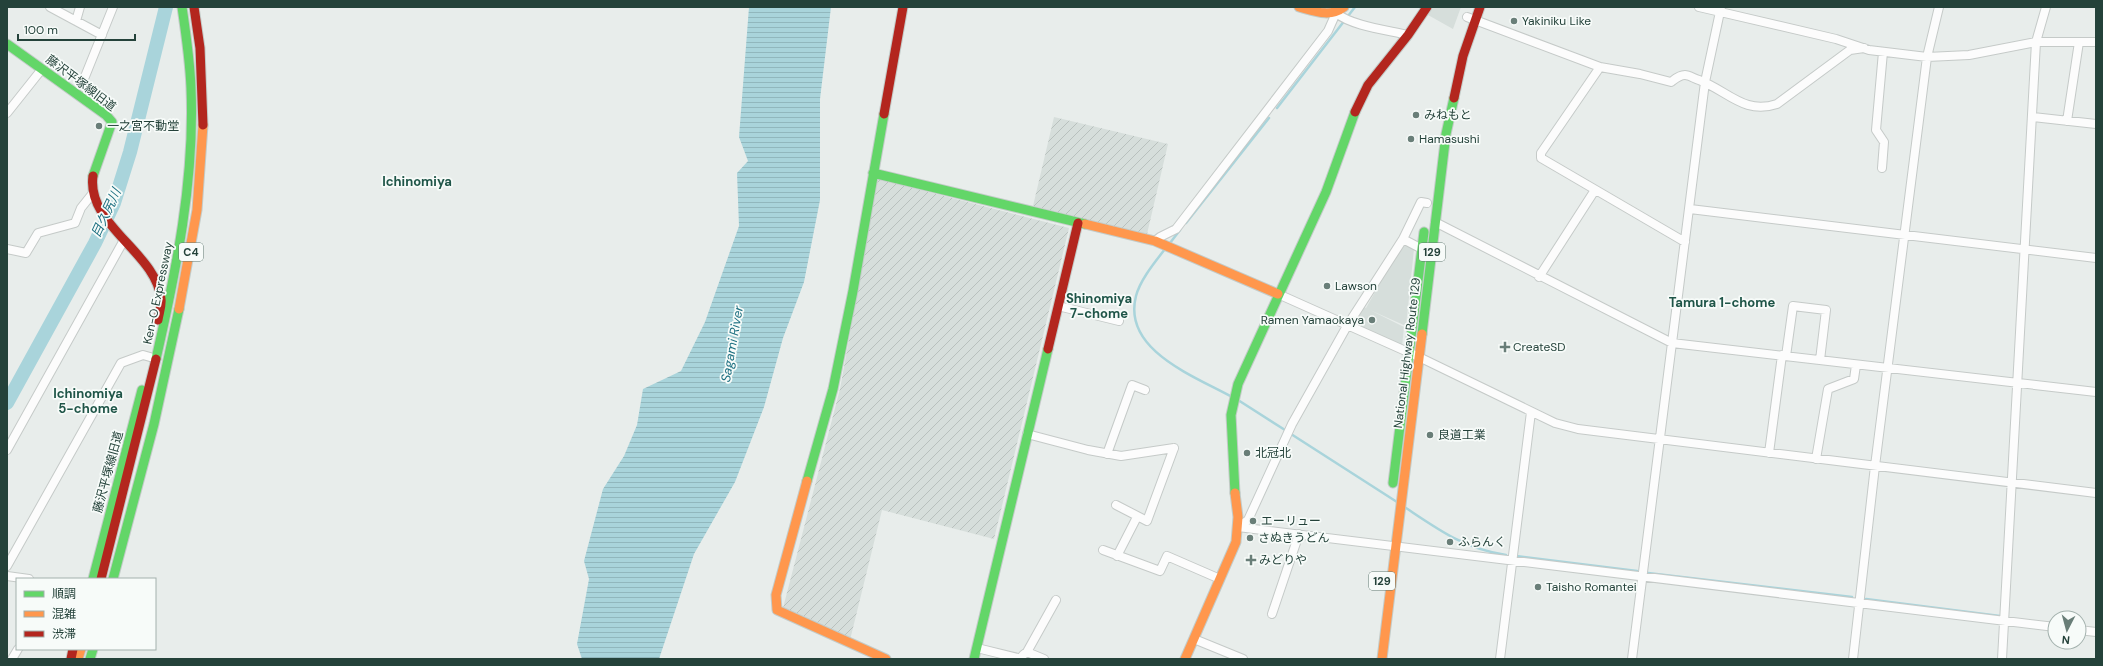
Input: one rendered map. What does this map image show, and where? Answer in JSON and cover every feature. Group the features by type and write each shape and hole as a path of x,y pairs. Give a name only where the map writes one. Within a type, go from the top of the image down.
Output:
{"main road":[{"name":"Ken-O Expressway","path":"101,578 155,364 186,213 191,167 193,102 189,50 182,7"},
{"name":"Ken-O Expressway","path":"114,578 154,425 188,271 197,210 202,172 204,102 201,55 194,7"},
{"path":"886,659 784,614 777,610 776,604 782,570 833,389 853,291 904,7"},
{"path":"1299,7 1339,16 1344,7"},
{"path":"1185,659 1232,552 1238,526 1231,440 1232,403 1235,393 1278,294 1326,192 1358,104 1368,85 1408,35 1427,7"},
{"name":"National Highway Route 129","path":"1382,659 1388,546 1400,505 1446,134 1471,18 1471,7"},
{"name":"National Highway Route 129","path":"1449,73 1471,18 1480,7"},
{"name":"藤沢平塚線旧道","path":"7,44 106,115 112,122 111,129 96,160 92,179 94,194 102,212 152,275 162,298 150,357 93,578"},
{"path":"873,173 1158,243 1278,294"},
{"name":"National Highway Route 129","path":"1392,495 1428,199"},
{"path":"974,659 1078,223"},
{"path":"1372,659 1378,614"}],"street":[{"path":"50,7 102,35"},
{"path":"76,21 80,7"},
{"path":"84,79 113,7"},
{"path":"1699,7 1720,10 1836,39 1864,48 1883,52 1927,57 1969,55 2036,42 2096,42"},
{"path":"1853,659 1860,607 1858,603 1927,57 1939,7"},
{"path":"2002,659 2016,382 2033,117 2036,42 2046,7"},
{"path":"1632,659 1686,242 1705,82 1720,10"},
{"path":"1158,243 1160,236 1176,229 1339,16 1352,22 1408,35"},
{"path":"1471,18 1600,67 1640,74 1671,82 1679,76 1685,75 1705,82 1741,103 1753,107 1766,108 1778,104 1850,50 1864,48"},
{"path":"2067,121 2079,42"},
{"path":"1882,168 1884,142 1876,130 1883,52"},
{"path":"1600,67 1541,153 1541,158 1686,242"},
{"path":"7,113 42,69"},
{"path":"2033,117 2096,124"},
{"path":"1539,276 1595,190"},
{"path":"7,249 26,253 38,233 74,222 80,208 94,194"},
{"path":"1238,526 1248,520 1292,424 1347,326 1403,239 1421,202 1428,199"},
{"path":"1690,209 2096,258"},
{"path":"1435,222 1672,343 2096,392"},
{"path":"1410,224 1425,223"},
{"path":"7,450 122,237"},
{"path":"1403,239 1422,249"},
{"path":"1278,294 1419,357 1555,423 1578,429 2096,493"},
{"path":"1058,306 1119,321"},
{"path":"1769,453 1793,306 1826,310 1820,360"},
{"path":"7,566 121,363 143,355 150,357"},
{"path":"1816,459 1828,390 1854,379 1856,365"},
{"path":"1107,454 1132,385 1145,390"},
{"path":"1500,659 1511,561 1531,412"},
{"path":"1027,434 1107,454 1121,456 1174,448 1147,521 1116,505"},
{"path":"1117,556 1137,517"},
{"path":"1238,526 1388,546 1643,576 2047,627"},
{"path":"1272,614 1299,534"},
{"path":"1103,550 1160,570 1167,556 1220,579"},
{"path":"7,576 22,578"},
{"path":"977,648 1018,659 1027,652 1056,600"},
{"path":"1194,639 1243,659"},
{"path":"12,659 17,650"},
{"path":"1027,652 1044,659"}],"shaded area":[{"path":"1433,7 1461,7 1453,29 1428,15"},
{"path":"1054,117 1168,144 1147,234 1033,206"},
{"path":"878,179 1069,228 994,539 882,510 850,640 783,608 840,389"},
{"path":"1403,243 1414,249 1406,326 1370,310 1404,327 1402,347 1354,323 1362,306 1366,308"}],"water":[{"name":"Sagami River","path":"749,7 831,7 820,99 820,200 804,282 783,338 764,407 735,482 694,554 659,659 582,659 577,644 589,579 584,561 603,489 624,456 637,425 643,389 681,371 705,322 739,226 737,173 748,161 739,137"}],"waterway":[{"name":"目久尻川","path":"7,403 95,243 114,203 130,152 166,7"},
{"path":"1277,108 1355,7"},
{"path":"1186,223 1269,118"},
{"path":"1170,243 1180,230"},
{"path":"1165,249 1152,265 1136,296 1135,315 1140,332 1150,346 1164,359 1181,370 1232,397"},
{"path":"1238,400 1285,430"},
{"path":"1291,434 1397,502"},
{"path":"1406,508 1453,538 1478,548 1506,555"},
{"path":"1516,556 1637,571"},
{"path":"1648,573 1852,597"},
{"path":"1866,599 2000,616"}],"traffic: fast":[{"path":"156,359 177,259 187,191 190,157 190,78 188,48 182,7"},
{"path":"7,44 106,115 112,122 93,176"},
{"path":"1422,334 1446,134 1454,98"},
{"path":"1235,493 1231,415 1238,384 1326,192 1355,112"},
{"path":"807,481 833,389 853,291 884,114"},
{"path":"873,173 1085,224"},
{"path":"1393,483 1424,232"},
{"path":"113,578 154,424 179,309"},
{"path":"974,659 1048,349"},
{"path":"93,578 142,390"},
{"path":"90,659 93,650"}],"traffic: slow":[{"path":"1299,7 1322,13 1333,12 1344,7"},
{"path":"179,309 197,210 203,125"},
{"path":"1085,224 1155,241 1278,294"},
{"path":"1382,659 1422,334"},
{"path":"807,481 776,595 777,610 886,659"},
{"path":"1185,659 1236,542 1238,517 1235,493"},
{"path":"78,659 81,650"}],"traffic: jam":[{"path":"194,7 200,48 203,125"},
{"path":"884,114 903,7"},
{"path":"1355,112 1368,85 1408,35 1427,7"},
{"path":"1454,98 1463,56 1480,7"},
{"path":"93,176 94,193 100,209 110,224 148,267 157,283 161,299 158,320"},
{"path":"1048,349 1078,223"},
{"path":"101,578 156,359"},
{"path":"71,659 73,650"}],"place":[{"name":"Yakiniku Like","path":"1514,21"},
{"name":"みねもと","path":"1416,115"},
{"name":"一之宮不動堂","path":"99,126"},
{"name":"Hamasushi","path":"1411,139"},
{"name":"Lawson","path":"1327,286"},
{"name":"Ramen Yamaokaya","path":"1372,320"},
{"name":"CreateSD","path":"1505,347"},
{"name":"良道工業","path":"1430,435"},
{"name":"北冠北","path":"1247,453"},
{"name":"エーリュー","path":"1253,521"},
{"name":"さぬきうどん","path":"1250,538"},
{"name":"ふらんく","path":"1450,542"},
{"name":"みどりや","path":"1251,560"},
{"name":"Taisho Romantei","path":"1538,587"}],"district":[{"name":"Ichinomiya","path":"417,181"},
{"name":"Tamura 1-chome","path":"1722,302"},
{"name":"Shinomiya 7-chome","path":"1099,306"},
{"name":"Ichinomiya 5-chome","path":"88,400"}]}
